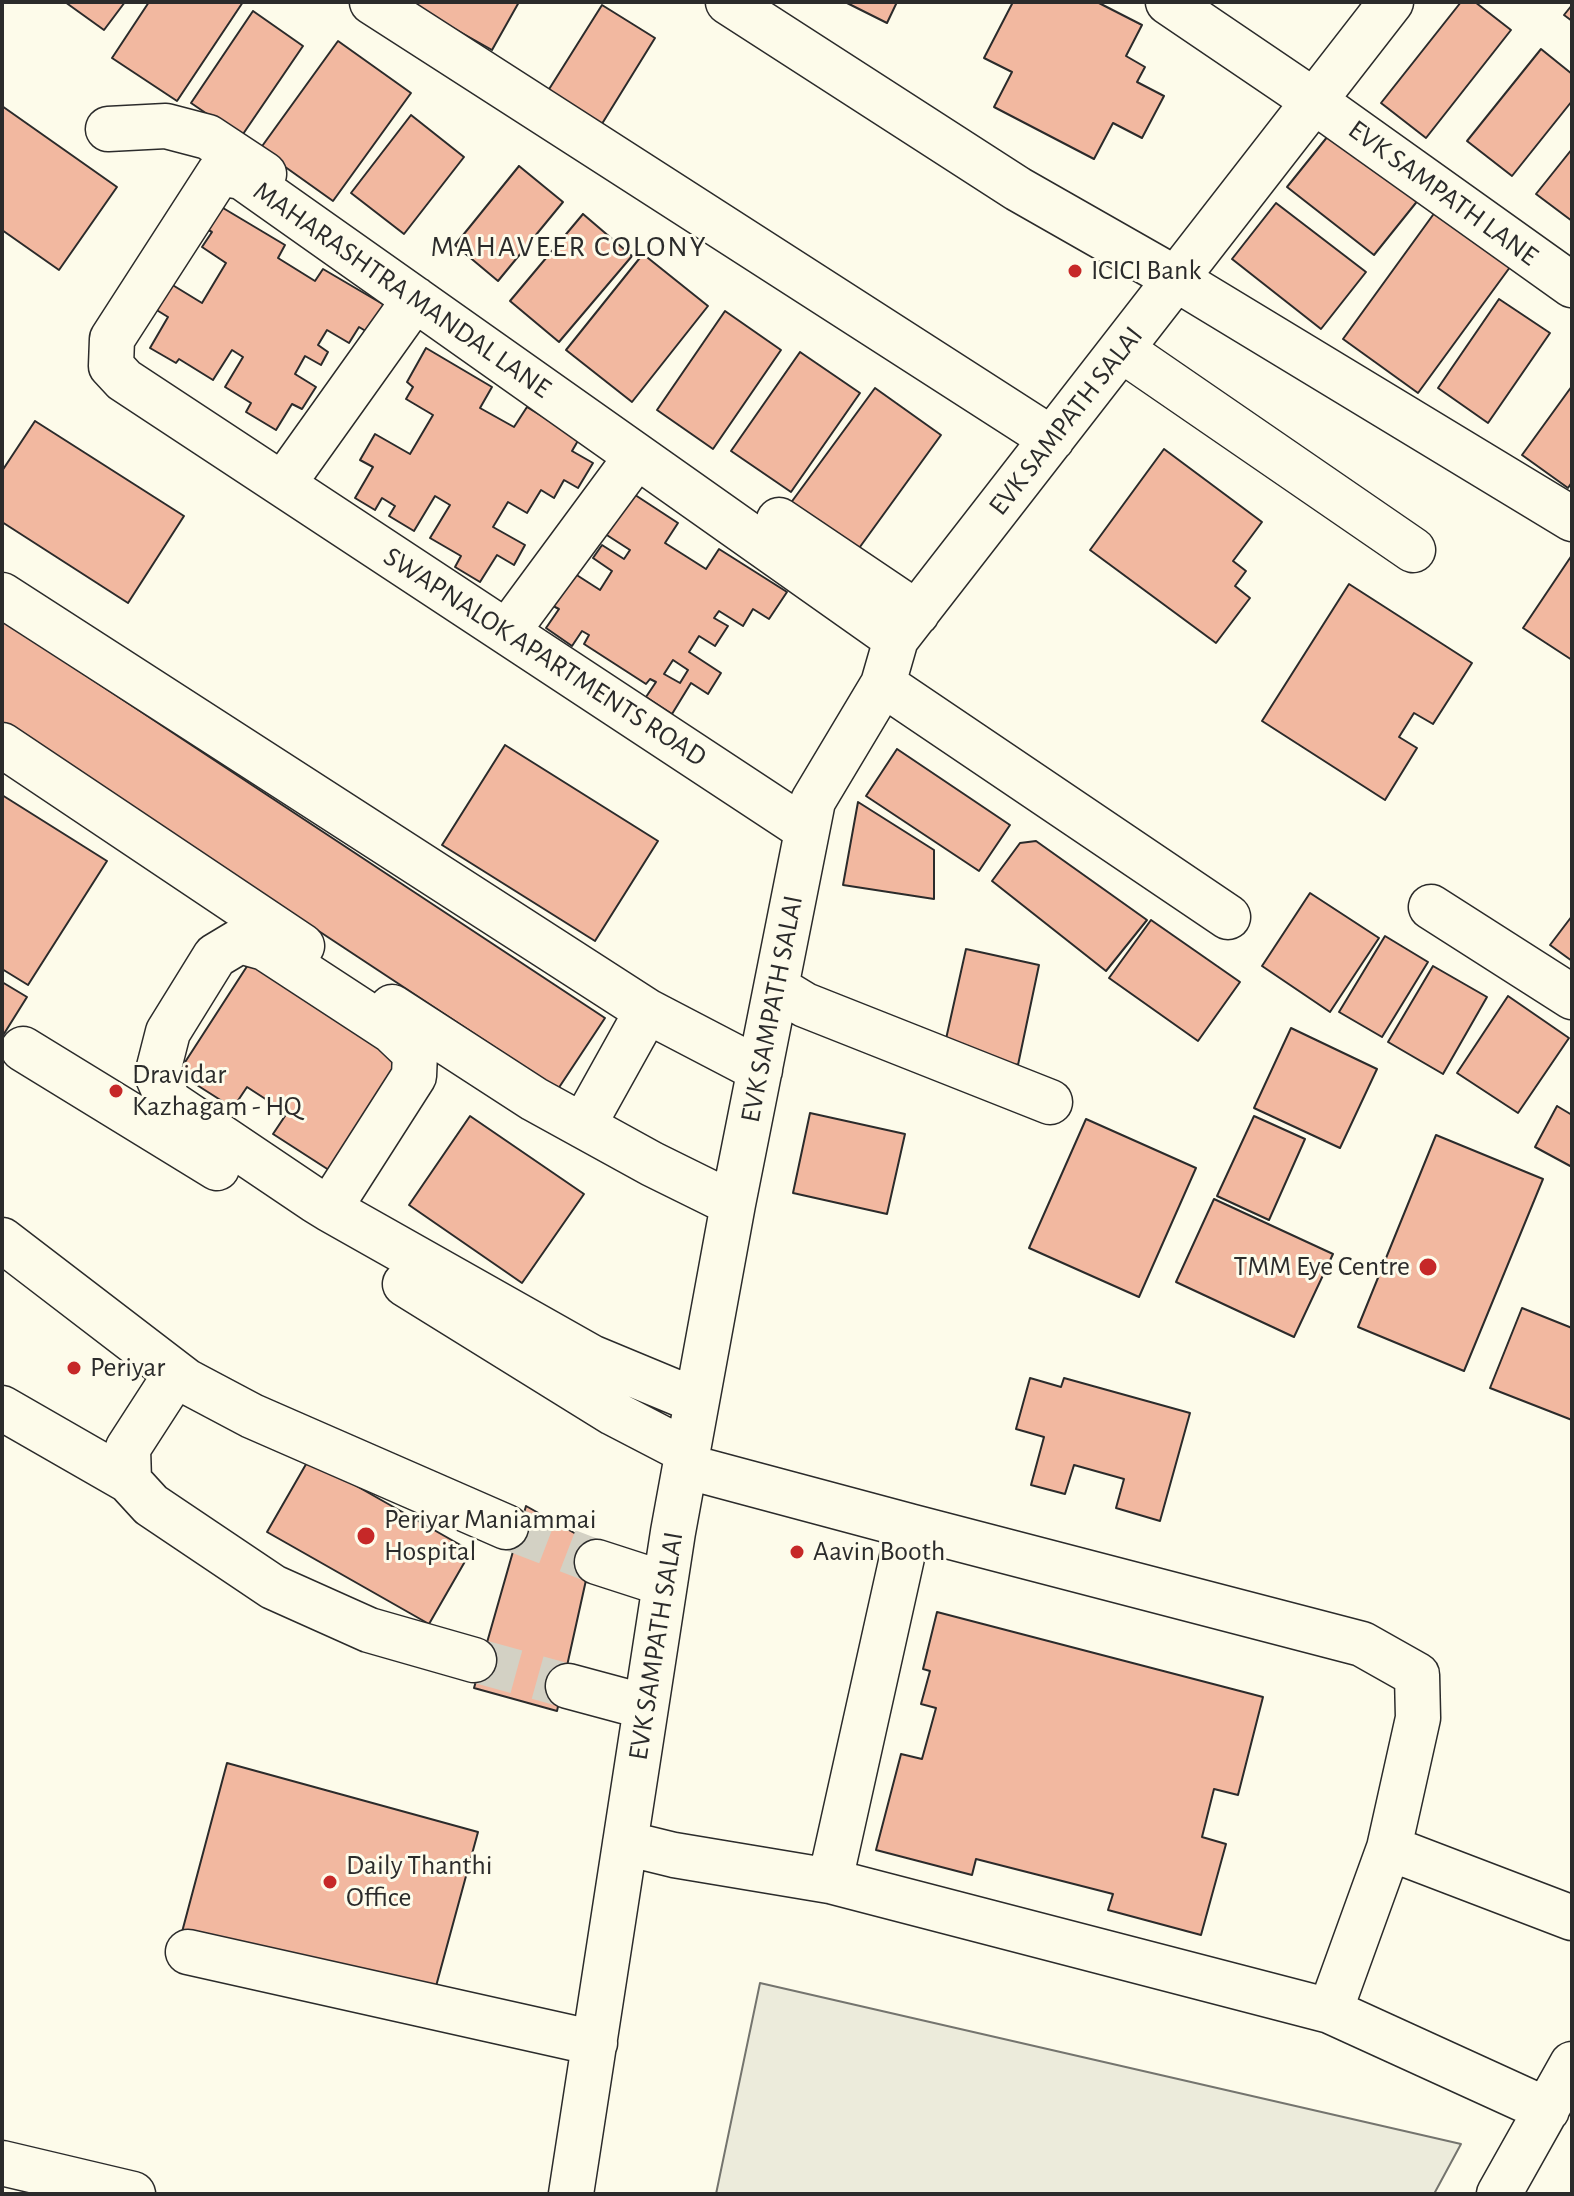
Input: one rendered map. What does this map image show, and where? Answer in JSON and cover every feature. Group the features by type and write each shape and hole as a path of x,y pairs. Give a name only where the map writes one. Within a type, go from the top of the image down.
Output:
{"street":[{"path":"372,2 1052,439"},
{"path":"728,2 1018,189 1176,279 1572,519"},
{"name":"EVK SAMPATH LANE","path":"1168,2 1314,101 1572,285"},
{"name":"EVK SAMPATH SALAI","path":"571,2194 665,1584 733,1204 813,801 883,684 907,626 1391,2"},
{"path":"108,129 166,126 208,137 907,626"},
{"name":"MAHARASHTRA MANDAL LANE","path":"283,484 124,380 111,366 112,339 219,173 242,177 637,456 907,626"},
{"path":"283,484 415,299"},
{"path":"1122,350 1413,550"},
{"path":"507,632 637,456"},
{"name":"SWAPNALOK APARTMENTS ROAD","path":"283,484 807,830"},
{"path":"2,595 647,1011 760,1070"},
{"path":"883,684 1228,917"},
{"path":"2,745 497,1076 583,1126 733,1204"},
{"path":"1431,907 1572,997"},
{"path":"329,1209 414,1076 415,1053 392,1031 265,948 240,941 215,956 168,1032 157,1075 169,1102 329,1209 591,1357 697,1401"},
{"path":"777,988 805,1005 1050,1102"},
{"path":"583,1126 647,1011"},
{"path":"23,1049 687,1459 909,1526 1362,1644 1417,1675 1418,1718 1389,1848 1330,2011"},
{"path":"2,1240 186,1381 252,1416 506,1527"},
{"path":"129,1481 128,1448 170,1383 186,1381"},
{"path":"2,1408 129,1481 151,1505 273,1587 369,1630 474,1660"},
{"path":"830,1881 909,1526"},
{"path":"597,1562 665,1584"},
{"path":"568,1686 646,1707"},
{"path":"625,1843 674,1855 830,1881 1330,2011 1547,2110"},
{"path":"1389,1848 1572,1918"},
{"path":"188,1952 595,2043"},
{"path":"1499,2194 1572,2064"},
{"path":"2,2163 133,2194"}],"shaded area":[{"path":"760,1983 1461,2144 1434,2194 716,2194"}],"building":[{"path":"65,2 125,2 104,30"},
{"path":"149,2 243,2 177,101 112,58"},
{"path":"407,2 519,2 492,50"},
{"path":"845,2 897,2 887,23"},
{"path":"1013,2 1097,2 1142,25 1126,56 1145,67 1137,82 1164,96 1142,138 1113,123 1094,159 994,107 1012,72 984,58"},
{"path":"1461,2 1475,2 1511,30 1426,138 1381,103"},
{"path":"602,5 655,38 600,127 546,94"},
{"path":"1572,5 1572,21 1564,15"},
{"path":"253,11 303,46 241,137 191,103"},
{"path":"338,41 411,93 333,201 260,149"},
{"path":"1541,49 1572,74 1572,101 1512,176 1467,141"},
{"path":"2,106 117,187 59,270 2,230"},
{"path":"411,115 464,157 404,234 351,193"},
{"path":"1332,131 1419,199 1374,255 1287,187"},
{"path":"1572,149 1572,221 1536,194"},
{"path":"519,166 563,202 498,281 455,245"},
{"path":"213,202 285,245 278,258 315,281 323,269 386,306 369,333 359,327 349,343 327,330 318,345 328,352 321,365 305,356 295,374 316,387 302,409 292,404 276,430 246,412 251,403 225,387 243,357 232,350 213,380 179,359 176,363 150,348 168,317 150,306 166,281 202,303 226,263 202,247 212,232 199,225"},
{"path":"1276,203 1366,272 1321,329 1232,259"},
{"path":"1438,208 1513,263 1418,393 1343,339"},
{"path":"583,214 632,256 559,342 510,301"},
{"path":"643,254 708,306 632,402 566,350"},
{"path":"1499,299 1550,333 1488,423 1438,388"},
{"path":"725,311 781,350 713,449 657,410"},
{"path":"426,348 492,387 480,408 514,427 527,407 579,439 572,451 593,463 578,488 564,480 554,498 541,490 527,513 508,502 493,527 525,545 514,565 497,555 480,582 455,567 461,556 430,538 450,505 435,496 414,531 389,516 395,506 382,498 375,510 355,498 373,467 360,460 375,434 410,454 433,415 406,399 413,387 407,382"},
{"path":"800,352 860,393 791,492 731,451"},
{"path":"1572,386 1572,482 1568,488 1522,455"},
{"path":"875,388 941,435 857,551 790,504"},
{"path":"35,421 184,516 128,603 2,522 2,471"},
{"path":"1164,449 1262,522 1233,561 1246,571 1235,586 1250,598 1216,643 1090,550"},
{"path":"626,489 678,523 665,543 706,569 719,549 787,592 769,619 753,609 743,626 719,611 714,618 728,626 715,646 699,636 689,652 721,673 708,694 691,683 672,714 646,697 656,682 650,679 646,684 584,644 589,635 582,631 572,646 546,628 559,609 551,605 572,572 600,590 612,571 593,558 602,545 624,559 630,550 599,530","holes":["673,660 688,670 680,683 664,674"]},
{"path":"1572,555 1572,660 1523,628"},
{"path":"1349,584 1472,663 1433,724 1414,713 1399,737 1417,748 1385,800 1262,721"},
{"path":"2,620 605,1018 558,1089 2,722"},
{"path":"505,745 658,841 595,941 442,845"},
{"path":"897,749 1010,825 979,871 866,796"},
{"path":"2,795 107,861 28,985 2,969"},
{"path":"858,802 934,850 934,899 843,885"},
{"path":"1036,841 1147,920 1106,971 992,881 1020,843"},
{"path":"1310,893 1379,938 1330,1012 1262,966"},
{"path":"1572,916 1572,961 1550,945"},
{"path":"1151,920 1240,982 1198,1041 1109,978"},
{"path":"1385,936 1428,962 1382,1037 1339,1012"},
{"path":"966,949 1039,965 1018,1065 944,1048"},
{"path":"253,957 407,1057 332,1172 273,1134 287,1113 247,1087 233,1108 178,1073"},
{"path":"1433,966 1487,997 1443,1074 1388,1042"},
{"path":"2,982 27,997 2,1037"},
{"path":"1508,996 1569,1038 1518,1113 1457,1073"},
{"path":"1291,1028 1377,1069 1340,1148 1254,1108"},
{"path":"1557,1106 1572,1115 1572,1167 1535,1147"},
{"path":"810,1113 905,1134 887,1214 793,1193"},
{"path":"470,1116 584,1194 522,1283 409,1205"},
{"path":"1254,1116 1305,1139 1269,1220 1217,1196"},
{"path":"1086,1119 1196,1168 1139,1297 1029,1248"},
{"path":"1436,1135 1543,1179 1464,1371 1358,1327"},
{"path":"1214,1199 1333,1254 1294,1337 1176,1282"},
{"path":"1522,1308 1572,1328 1572,1420 1490,1388"},
{"path":"1030,1378 1061,1387 1064,1378 1190,1413 1160,1521 1116,1508 1124,1479 1074,1465 1065,1494 1031,1485 1044,1437 1016,1429"},
{"path":"309,1459 471,1551 429,1624 267,1532"},
{"path":"526,1506 594,1544 557,1711 474,1688"},
{"path":"937,1612 1263,1697 1238,1795 1214,1789 1202,1837 1226,1844 1201,1935 1108,1910 1113,1894 976,1859 972,1875 876,1850 901,1754 922,1759 936,1708 921,1704 930,1671 923,1669"},
{"name":"Daily Thanthi Office","path":"227,1763 478,1832 432,2001 182,1932"}],"tunnel":[{"path":"506,1527 597,1562"},
{"path":"474,1660 568,1686"}],"place":[{"name":"ICICI Bank","path":"1075,271"},
{"name":"Dravidar Kazhagam - HQ","path":"116,1091"},
{"name":"TMM Eye Centre","path":"1428,1267"},
{"name":"Periyar","path":"74,1368"},
{"name":"Periyar Maniammai Hospital","path":"366,1536"},
{"name":"Aavin Booth","path":"797,1552"},
{"name":"Daily Thanthi Office","path":"330,1882"}],"district":[{"name":"MAHAVEER COLONY","path":"569,247"}]}
